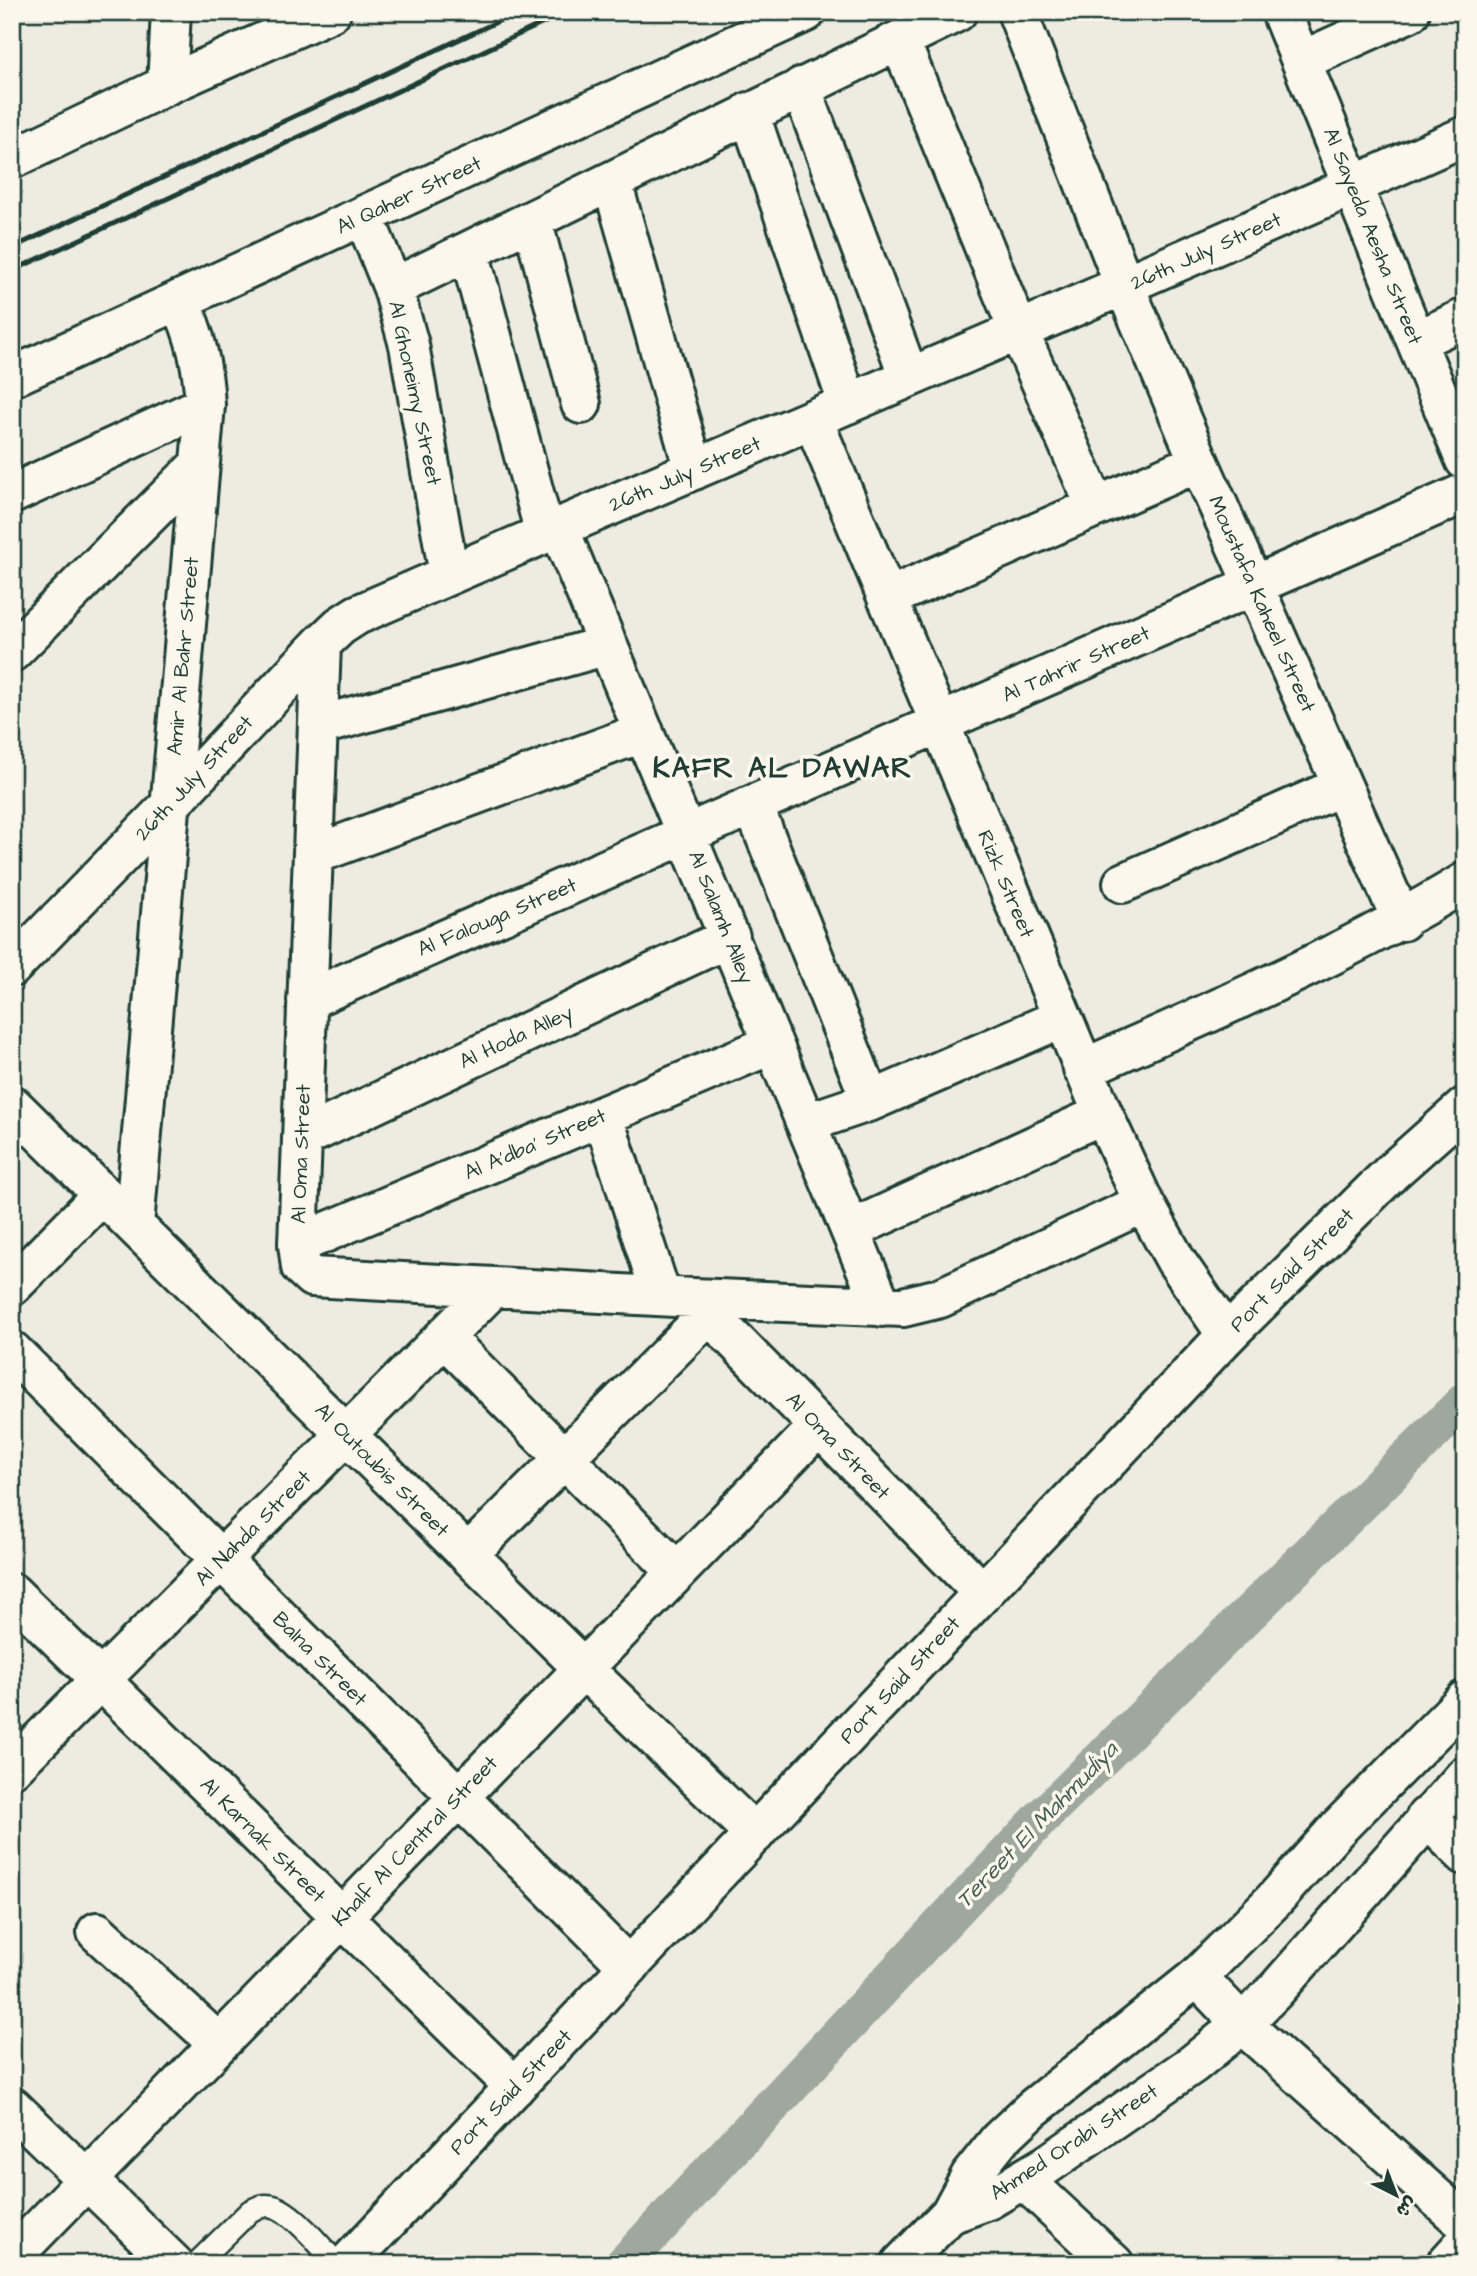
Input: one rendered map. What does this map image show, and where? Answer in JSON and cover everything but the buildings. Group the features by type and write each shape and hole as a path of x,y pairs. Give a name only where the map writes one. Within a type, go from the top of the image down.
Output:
{"street":[{"path":"167,85 171,12"},
{"path":"12,159 167,85 331,12"},
{"name":"Al Qaher Street","path":"12,377 806,12"},
{"path":"393,288 957,12"},
{"name":"Moustafa Kaheel Street","path":"1017,12 1125,286 1199,462 1402,920"},
{"name":"Al Sayeda Aesha Street","path":"1281,12 1465,460"},
{"path":"1301,61 1410,12"},
{"path":"900,41 1019,332 1096,507"},
{"path":"801,87 909,377"},
{"path":"749,113 848,404"},
{"name":"26th July Street","path":"12,967 169,806 321,644 357,615 1019,332 1465,136"},
{"path":"611,182 694,470"},
{"name":"Al Ghoneimy Street","path":"364,216 393,288 411,355 449,575"},
{"path":"532,220 581,404"},
{"name":"Al Salamh Alley","path":"470,251 552,531 608,645 882,1307"},
{"name":"Amir Al Bahr Street","path":"134,1225 205,405 199,351 179,300"},
{"path":"1416,341 1465,318"},
{"path":"12,494 205,405"},
{"name":"Rizk Street","path":"813,419 1083,1069 1143,1203 1176,1261 1227,1335"},
{"path":"887,598 1199,462"},
{"path":"12,652 200,464"},
{"name":"Al Tahrir Street","path":"687,835 1465,493"},
{"name":"Al Oma Street","path":"321,644 298,1244 301,1267 312,1277 688,1302 903,1307 940,1298 1143,1203"},
{"path":"318,726 608,645"},
{"path":"313,855 644,732"},
{"path":"1123,883 1342,786"},
{"path":"753,805 871,1101"},
{"name":"Al Falouga Street","path":"307,1000 687,835"},
{"path":"1083,1069 1285,979 1402,920 1465,882"},
{"name":"Al Hoda Alley","path":"302,1138 730,937"},
{"path":"806,1123 871,1101 1062,1018"},
{"name":"Al A'dba' Street","path":"298,1244 773,1044"},
{"name":"Al Outoubis Street","path":"12,1105 583,1668 755,1833"},
{"name":"Port Said Street","path":"347,2264 1227,1335 1393,1171 1465,1107"},
{"path":"850,1230 1103,1114"},
{"path":"468,1554 564,1459 688,1302 603,1115"},
{"path":"12,1286 103,1194"},
{"name":"Al Nahda Street","path":"12,1768 494,1287"},
{"name":"Al Oma Street","path":"688,1302 819,1426 983,1593"},
{"path":"444,1337 676,1571"},
{"name":"Balna Street","path":"12,1351 629,1967"},
{"name":"Khalf Al Central Street","path":"12,2257 819,1426"},
{"name":"Al Karnak Street","path":"12,1593 515,2087"},
{"name":"Ahmed Orabi Street","path":"950,2214 971,2175 999,2140 1032,2109 1197,1977 1274,1900 1338,1828 1465,1700"},
{"name":"Ahmed Orabi Street","path":"950,2214 988,2200 1024,2180 1193,2064 1242,2024 1275,1991 1465,1776"},
{"path":"1426,1817 1465,1855"},
{"path":"97,1932 218,2043"},
{"path":"1197,1977 1242,2024 1465,2224"},
{"path":"12,2107 174,2264"},
{"path":"1024,2180 1114,2264"},
{"path":"901,2264 950,2214"},
{"path":"1446,2264 1465,2243"}],"lane":[{"path":"196,2264 250,2211 260,2206 272,2206 284,2211 337,2264"}],"waterway":[{"name":"Tereet El Mahmudiya","path":"624,2264 1042,1817 1465,1401"}],"railway":[{"path":"12,248 518,12"},
{"path":"12,271 567,12"}],"district":[{"name":"KAFR AL DAWAR","path":"783,768"}]}
